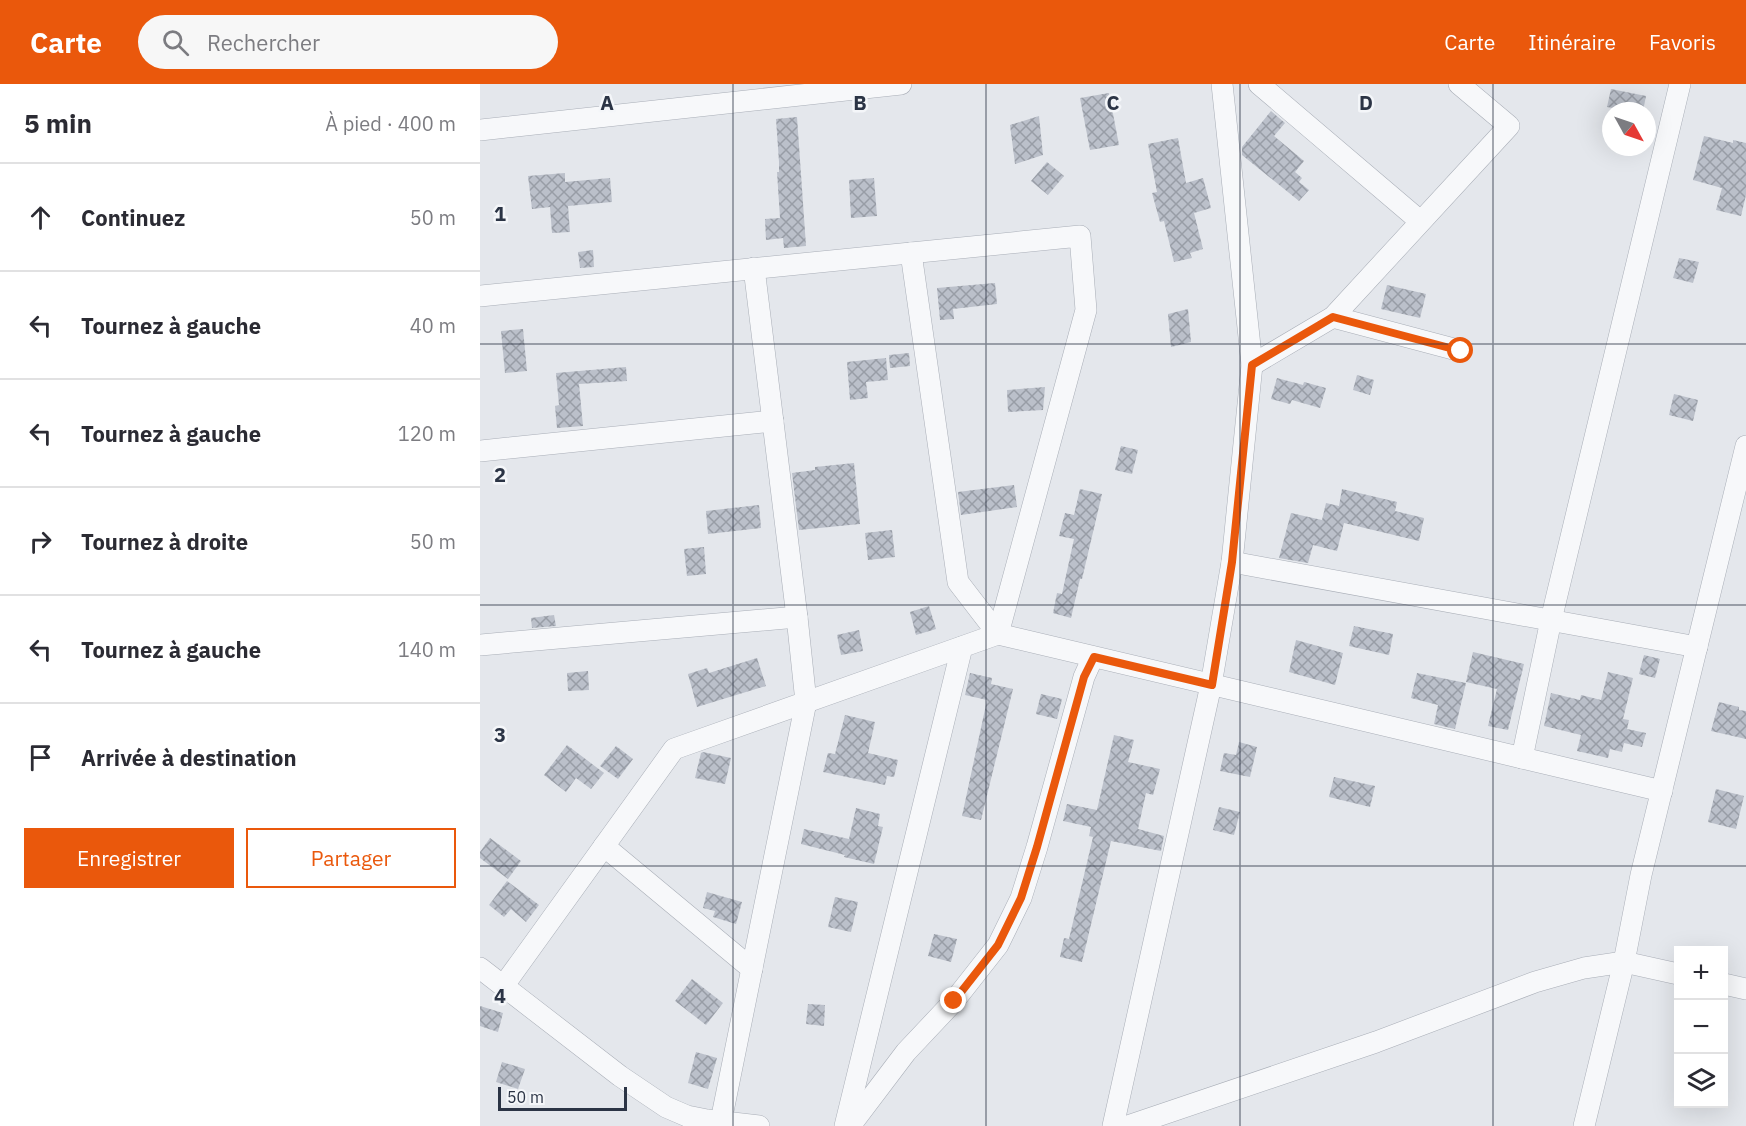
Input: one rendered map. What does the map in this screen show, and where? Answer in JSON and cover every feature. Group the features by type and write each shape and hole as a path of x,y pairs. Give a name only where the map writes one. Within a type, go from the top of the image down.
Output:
{"street":[{"path":"480,130 901,84"},
{"path":"1113,1126 1212,685 1232,562 1252,365 1222,84"},
{"path":"1259,84 1420,221"},
{"path":"1252,365 1333,317 1509,126 1459,84"},
{"path":"1522,758 1551,620 1680,84"},
{"path":"480,296 1080,236 1086,310 998,634"},
{"path":"911,253 958,582 998,634"},
{"path":"720,1124 806,702 754,268"},
{"path":"1333,317 1461,351"},
{"path":"480,450 772,421"},
{"path":"1584,1126 1624,962 1641,875 1746,446"},
{"path":"1232,562 1697,647"},
{"path":"480,645 797,617"},
{"path":"504,986 674,749 998,634 1662,791"},
{"path":"848,1126 962,646"},
{"path":"848,1126 906,1052 954,1001 998,945 1021,898 1084,677 1094,657"},
{"path":"604,846 752,969"},
{"path":"1128,1126 1376,1042 1536,982 1584,969 1624,962 1674,973"},
{"path":"480,968 620,1076 666,1107 687,1116 720,1124 759,1126"},
{"path":"1728,985 1746,988"}],"building":[{"path":"1611,89 1646,96 1645,102 1608,102"},
{"path":"1109,93 1119,145 1090,150 1080,98"},
{"path":"1271,111 1285,123 1274,136 1304,161 1295,172 1302,178 1299,182 1309,190 1299,201 1242,155 1242,147"},
{"path":"1039,116 1043,155 1015,164 1010,125"},
{"path":"797,117 806,246 784,248 783,238 766,240 765,219 780,218 776,119"},
{"path":"1704,136 1733,143 1733,140 1746,143 1746,195 1741,216 1716,210 1722,188 1693,180"},
{"path":"1178,138 1186,183 1203,178 1211,208 1194,213 1203,249 1190,253 1192,258 1174,262 1164,221 1160,222 1152,193 1157,192 1148,144"},
{"path":"1047,162 1064,176 1048,195 1031,181"},
{"path":"565,173 565,182 610,178 612,202 568,206 570,232 552,233 550,207 532,209 528,176"},
{"path":"874,178 877,216 851,218 849,180"},
{"path":"593,250 594,267 580,268 578,252"},
{"path":"1679,258 1699,262 1693,283 1673,278"},
{"path":"995,283 997,304 953,309 954,319 940,320 937,288"},
{"path":"1387,285 1426,294 1420,318 1381,309"},
{"path":"1188,309 1191,342 1171,347 1168,314"},
{"path":"523,329 527,371 505,373 501,331"},
{"path":"909,353 910,366 890,368 889,355"},
{"path":"886,358 888,380 866,382 868,398 850,400 847,362"},
{"path":"626,367 627,381 579,384 583,426 557,428 555,406 559,405 556,373"},
{"path":"1357,375 1374,380 1370,395 1353,390"},
{"path":"1277,378 1326,388 1320,408 1292,400 1290,404 1271,399"},
{"path":"1045,387 1043,410 1008,412 1007,390"},
{"path":"1674,394 1698,400 1693,421 1669,415"},
{"path":"1121,446 1138,450 1132,474 1115,470"},
{"path":"854,463 860,524 799,530 792,473 815,470 815,467"},
{"path":"1014,485 1017,507 961,515 958,492"},
{"path":"1080,489 1102,494 1071,618 1053,613 1057,593 1062,594 1074,539 1059,536 1065,513 1074,515"},
{"path":"1342,489 1397,502 1395,511 1424,518 1419,541 1344,523 1337,551 1313,545 1308,563 1279,558 1291,513 1322,520 1326,503 1339,506"},
{"path":"759,505 761,528 708,534 706,511"},
{"path":"892,530 895,557 868,560 865,533"},
{"path":"704,547 706,574 687,576 684,549"},
{"path":"929,606 936,629 916,635 910,612"},
{"path":"554,615 556,626 532,628 531,618"},
{"path":"1354,626 1393,634 1389,655 1349,646"},
{"path":"859,630 863,651 841,655 837,635"},
{"path":"1296,640 1343,653 1335,685 1289,672"},
{"path":"1473,652 1524,664 1508,730 1488,726 1497,689 1466,682"},
{"path":"1644,655 1660,659 1655,678 1639,674"},
{"path":"757,658 766,686 697,707 688,674 707,668 709,673"},
{"path":"588,671 589,690 568,691 567,673"},
{"path":"1608,672 1633,678 1623,719 1629,720 1627,729 1646,733 1642,747 1624,743 1622,752 1610,749 1608,758 1577,751 1581,735 1544,726 1551,693 1580,700 1581,695 1601,700"},
{"path":"970,673 992,678 991,684 1013,689 981,820 962,816 987,700 965,695"},
{"path":"1417,673 1466,683 1455,729 1434,724 1438,705 1411,698"},
{"path":"1041,694 1062,699 1057,719 1036,714"},
{"path":"1719,702 1746,711 1746,739 1711,731"},
{"path":"845,715 875,722 868,753 898,760 894,777 887,776 885,785 823,772 828,753 835,754"},
{"path":"1114,735 1134,740 1128,762 1160,769 1153,795 1146,793 1138,829 1164,836 1161,851 1111,841 1082,962 1060,957 1064,938 1069,939 1093,837 1089,836 1091,827 1063,821 1067,804 1097,810"},
{"path":"1239,742 1257,747 1250,777 1220,771 1224,753 1236,755"},
{"path":"567,745 604,773 591,789 576,778 566,792 544,775"},
{"path":"616,746 633,759 618,779 600,766"},
{"path":"703,752 731,758 725,784 695,778"},
{"path":"1334,777 1375,786 1370,807 1329,797"},
{"path":"1716,789 1744,796 1736,829 1708,822"},
{"path":"1219,807 1240,812 1234,835 1213,830"},
{"path":"856,808 880,814 878,826 883,827 874,864 801,844 804,829 849,839"},
{"path":"490,838 521,861 508,879 480,858 480,852"},
{"path":"507,881 539,905 526,922 511,909 504,917 489,905"},
{"path":"707,892 742,902 736,924 713,917 715,911 703,908"},
{"path":"835,897 858,902 851,932 828,927"},
{"path":"934,934 957,939 951,962 928,956"},
{"path":"692,979 723,1003 706,1025 675,1001"},
{"path":"808,1004 825,1005 824,1026 806,1024"},
{"path":"480,1006 503,1013 498,1032 480,1026"},
{"path":"696,1052 717,1058 708,1089 688,1083"},
{"path":"502,1062 525,1069 518,1089 496,1082"}],"route":[{"path":"954,1001 998,945 1021,898 1084,677 1094,657 1212,685 1232,562 1252,365 1333,317 1461,351"}]}
